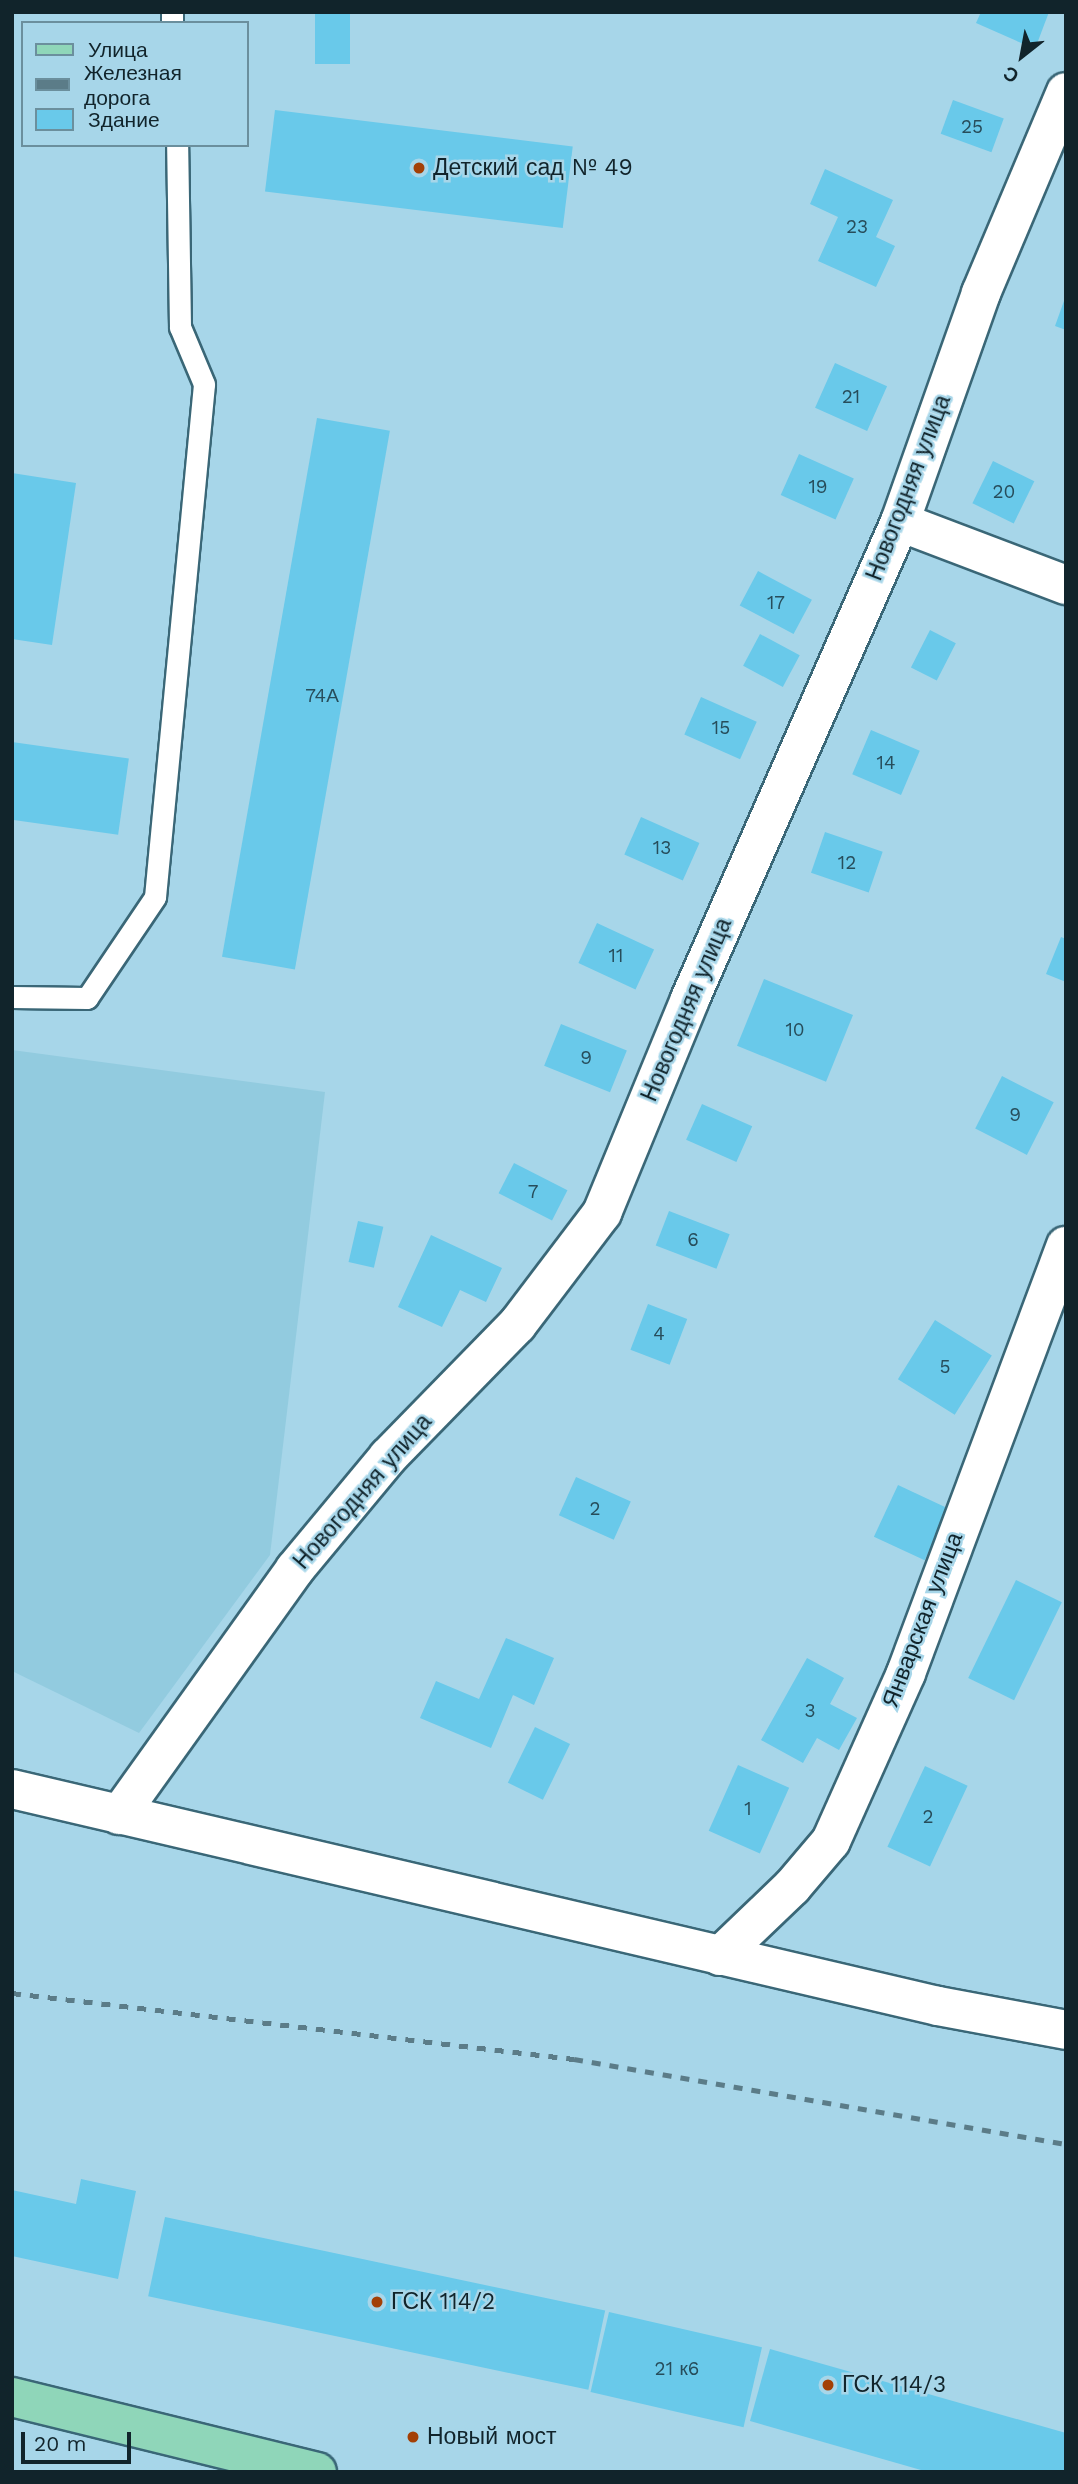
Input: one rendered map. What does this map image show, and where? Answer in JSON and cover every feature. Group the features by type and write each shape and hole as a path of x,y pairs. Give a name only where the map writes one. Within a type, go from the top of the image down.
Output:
{"main road":[{"path":"12,2397 317,2472"}],"street":[{"name":"Новогодняя улица","path":"119,1815 295,1569 388,1457 517,1325 602,1213 690,999 900,522 981,293 1066,92"},
{"path":"900,522 1066,585"},
{"name":"Январская улица","path":"720,1956 792,1887 831,1841 906,1673 1066,1246"},
{"path":"12,1789 720,1956 1066,2030"}],"lane":[{"path":"12,997 87,998 155,897 204,384 180,327 177,147"}],"shaded area":[{"path":"12,1050 325,1092 270,1555 139,1733 12,1671"}],"building":[{"path":"315,12 350,12 350,64 315,64"},
{"path":"981,12 1049,12 1035,49 976,23"},
{"path":"953,100 1004,118 991,152 941,134"},
{"name":"Детский сад № 49","path":"275,110 573,147 563,228 265,191"},
{"path":"825,169 893,200 876,237 895,246 876,287 818,261 838,217 810,204"},
{"path":"1066,298 1066,330 1055,326"},
{"path":"835,363 887,386 867,431 815,408"},
{"path":"317,418 390,431 295,970 222,957"},
{"path":"799,454 854,478 836,520 781,495"},
{"path":"993,461 1034,481 1014,523 972,503"},
{"path":"12,473 76,483 52,645 12,639"},
{"path":"758,571 812,600 794,634 740,605"},
{"path":"930,630 956,643 937,681 911,667"},
{"path":"760,634 800,655 783,687 743,666"},
{"path":"701,697 757,722 740,759 684,734"},
{"path":"871,730 920,751 901,795 852,774"},
{"path":"12,742 129,758 118,835 12,820"},
{"path":"641,817 699,843 683,880 624,854"},
{"path":"825,832 883,852 869,893 811,873"},
{"path":"597,923 654,950 636,990 578,963"},
{"path":"1061,937 1066,939 1066,982 1046,974"},
{"path":"764,979 853,1015 826,1082 737,1046"},
{"path":"561,1024 627,1051 610,1092 544,1066"},
{"path":"1002,1076 1054,1102 1027,1155 975,1129"},
{"path":"702,1104 752,1126 736,1162 686,1140"},
{"path":"514,1163 567,1190 552,1221 499,1193"},
{"path":"669,1211 730,1234 716,1269 656,1246"},
{"path":"358,1221 383,1227 374,1268 349,1262"},
{"path":"431,1235 502,1268 486,1302 460,1290 442,1327 398,1307"},
{"path":"648,1304 687,1319 670,1365 630,1350"},
{"path":"935,1320 992,1356 955,1415 898,1379"},
{"path":"576,1477 631,1501 614,1540 559,1515"},
{"path":"898,1485 949,1509 925,1560 874,1537"},
{"path":"1016,1580 1062,1602 1014,1700 968,1678"},
{"path":"506,1638 554,1658 534,1705 513,1695 491,1748 420,1718 436,1681 479,1699"},
{"path":"807,1658 844,1678 830,1704 857,1718 839,1750 817,1738 803,1763 761,1740"},
{"path":"535,1727 570,1744 543,1800 508,1783"},
{"path":"738,1765 789,1788 760,1854 709,1831"},
{"path":"925,1766 968,1786 930,1867 887,1847"},
{"path":"81,2179 136,2191 118,2279 12,2256 12,2190 76,2204"},
{"name":"ГСК 114/2","path":"165,2217 605,2311 588,2390 148,2296"},
{"path":"609,2312 762,2347 744,2427 591,2392"},
{"name":"ГСК 114/3","path":"770,2349 1066,2433 1066,2472 928,2472 750,2421"}],"railway":[{"path":"12,1993 574,2059 1066,2144"}],"place":[{"name":"Детский сад № 49","path":"419,168"},
{"name":"ГСК 114/2","path":"377,2302"},
{"name":"ГСК 114/3","path":"828,2385"},
{"name":"Новый мост","path":"413,2437"}]}
